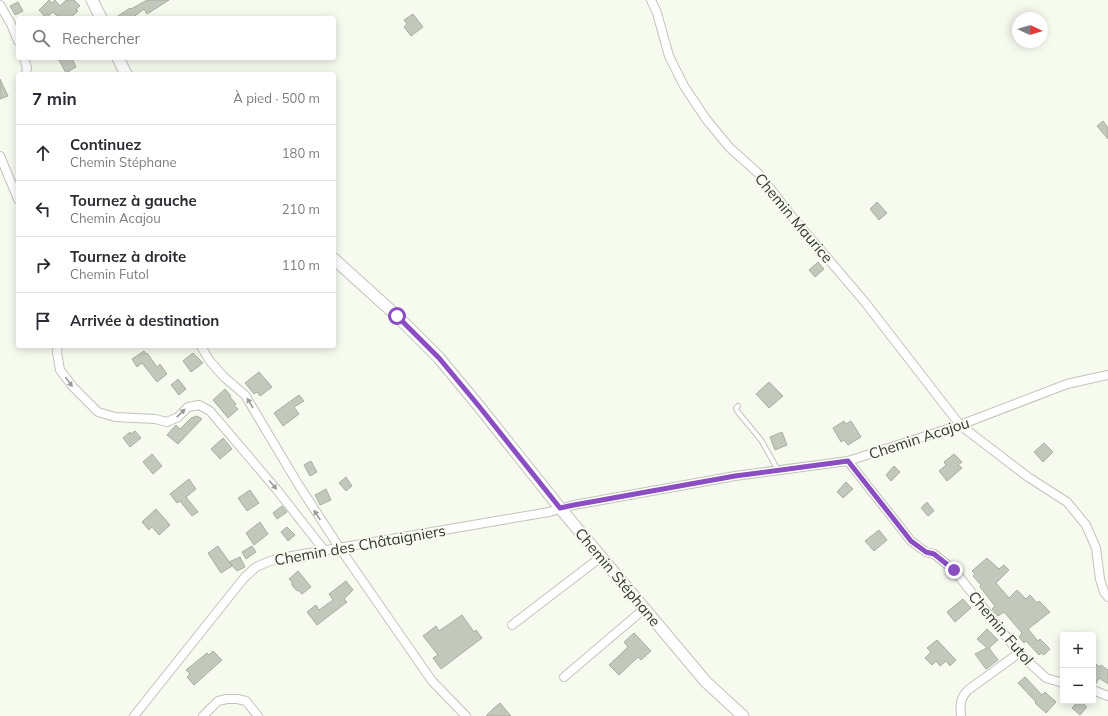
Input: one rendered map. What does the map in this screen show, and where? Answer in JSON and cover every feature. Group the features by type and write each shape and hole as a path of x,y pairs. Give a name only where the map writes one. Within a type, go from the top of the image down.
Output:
{"main road":[{"path":"92,0 100,16"},
{"path":"119,60 125,72"},
{"name":"Chemin Stéphane","path":"336,261 397,316 439,358 644,609 706,682 743,716"}],"street":[{"name":"Chemin Maurice","path":"651,0 657,13 669,56 684,86 706,119 729,147 759,174 794,219 864,301 960,425 1028,478 1068,502 1086,525 1096,548 1100,579 1104,592 1108,597"},
{"path":"0,4 16,36"},
{"path":"25,60 27,68 26,72"},
{"path":"0,156 16,194"},
{"path":"58,348 60,370 73,387 98,412 114,417 155,419 167,422 178,417 188,407 199,405 210,412 277,490 324,550"},
{"path":"202,348 209,360 224,378 245,395 298,484 338,547 432,681 466,716"},
{"name":"Chemin Acajou","path":"560,508 728,478 848,461 960,425 1067,384 1108,375"},
{"name":"Chemin Futol","path":"848,461 911,541 926,552 934,554 954,570 1019,653 1046,678 1060,682"},
{"name":"Chemin des Châtaigniers","path":"134,716 244,578 256,567 270,560 338,547 549,512 560,508"},
{"path":"512,625 601,557"},
{"path":"564,677 644,609"},
{"path":"961,716 960,704 962,696 1019,653"},
{"path":"1096,691 1108,696"},
{"path":"203,716 218,701 237,699 246,701 258,716"}],"lane":[{"path":"738,406 736,408 737,411 761,440 778,471"}],"building":[{"path":"49,0 52,3 55,0 60,6 66,0 74,0 80,6 76,9 78,11 72,16 57,16 53,12 48,16 44,16 39,10"},
{"path":"147,0 169,0 147,14 144,9 135,16 118,16 130,8 131,9"},
{"path":"18,2 23,11 15,15 10,6"},
{"path":"413,14 423,27 411,36 404,27 407,24 404,20"},
{"path":"59,60 73,60 76,67 65,72"},
{"path":"0,79 8,96 0,99"},
{"path":"1103,121 1108,128 1108,139 1097,126"},
{"path":"877,202 887,213 879,220 870,209"},
{"path":"818,262 824,269 815,277 809,270"},
{"path":"144,351 157,367 160,364 167,374 157,382 142,363 137,367 132,359"},
{"path":"193,353 203,363 191,372 183,361"},
{"path":"259,372 272,387 260,396 257,392 254,394 245,383"},
{"path":"178,379 186,389 179,395 171,385"},
{"path":"769,382 783,396 769,408 756,394"},
{"path":"225,389 231,396 230,397 236,404 234,405 238,409 228,418 213,400"},
{"path":"299,395 304,401 294,407 299,414 283,426 274,413"},
{"path":"197,416 202,419 178,444 167,435 176,425 180,429 191,418"},
{"path":"844,421 846,424 851,421 861,437 848,445 844,440 841,442 833,428"},
{"path":"135,431 141,438 130,447 123,438 130,432 131,434"},
{"path":"782,432 787,445 775,450 770,437"},
{"path":"223,438 232,449 220,459 211,449"},
{"path":"1044,443 1053,452 1043,462 1034,452"},
{"path":"152,454 162,466 153,474 143,462"},
{"path":"954,454 962,462 958,465 962,468 947,481 939,471 946,465 944,462"},
{"path":"311,461 317,472 310,476 304,465"},
{"path":"894,466 900,472 891,481 886,475"},
{"path":"346,477 352,486 346,491 339,483"},
{"path":"189,479 196,489 186,497 198,512 192,516 180,501 177,503 170,494"},
{"path":"846,482 853,489 843,498 837,492"},
{"path":"326,489 331,500 320,505 315,495"},
{"path":"250,490 259,503 247,511 238,498"},
{"path":"927,502 934,511 928,516 921,508"},
{"path":"282,506 287,512 277,519 273,513"},
{"path":"156,509 170,525 159,535 152,527 149,530 142,522"},
{"path":"260,522 268,534 254,545 246,533"},
{"path":"287,527 295,535 288,541 281,532"},
{"path":"879,530 887,540 874,551 865,541"},
{"path":"218,546 232,566 221,573 208,553"},
{"path":"252,546 256,552 246,559 242,552"},
{"path":"240,557 245,567 237,571 229,562"},
{"path":"987,558 999,569 1004,565 1009,570 996,583 1009,598 1017,590 1026,599 1030,595 1037,603 1039,601 1050,612 1028,629 1038,641 1040,639 1050,649 1044,655 1041,653 1039,655 1026,641 1024,643 1019,637 1022,633 1004,612 998,616 992,609 995,606 980,587 981,585 973,576 975,574 972,571"},
{"path":"298,571 311,587 302,594 296,590 289,579"},
{"path":"346,581 353,590 344,599 347,602 317,625 307,612 316,605 319,610 333,600 329,594"},
{"path":"963,599 971,608 955,622 947,612"},
{"path":"462,615 474,632 476,630 482,638 441,669 433,658 438,655 423,636 436,626 439,631"},
{"path":"987,629 998,640 989,648 998,660 986,669 975,654 987,648 977,639"},
{"path":"634,633 651,651 641,660 638,657 619,675 609,665 628,647 624,642"},
{"path":"937,640 956,660 950,666 946,661 940,666 936,661 932,665 925,658 931,652 927,648"},
{"path":"213,651 222,660 194,685 187,677 190,674 186,670 207,653 209,655"},
{"path":"1096,664 1100,667 1101,665 1108,670 1108,684 1099,678 1096,683"},
{"path":"1025,677 1042,695 1045,692 1056,702 1046,713 1035,703 1036,702 1018,683"},
{"path":"500,703 511,716 486,716 494,708"},
{"path":"1075,704 1084,704 1087,707 1080,715 1072,708"}],"route":[{"path":"397,316 439,358 560,508 735,476 848,461 911,541 926,552 934,554 954,570"}]}
